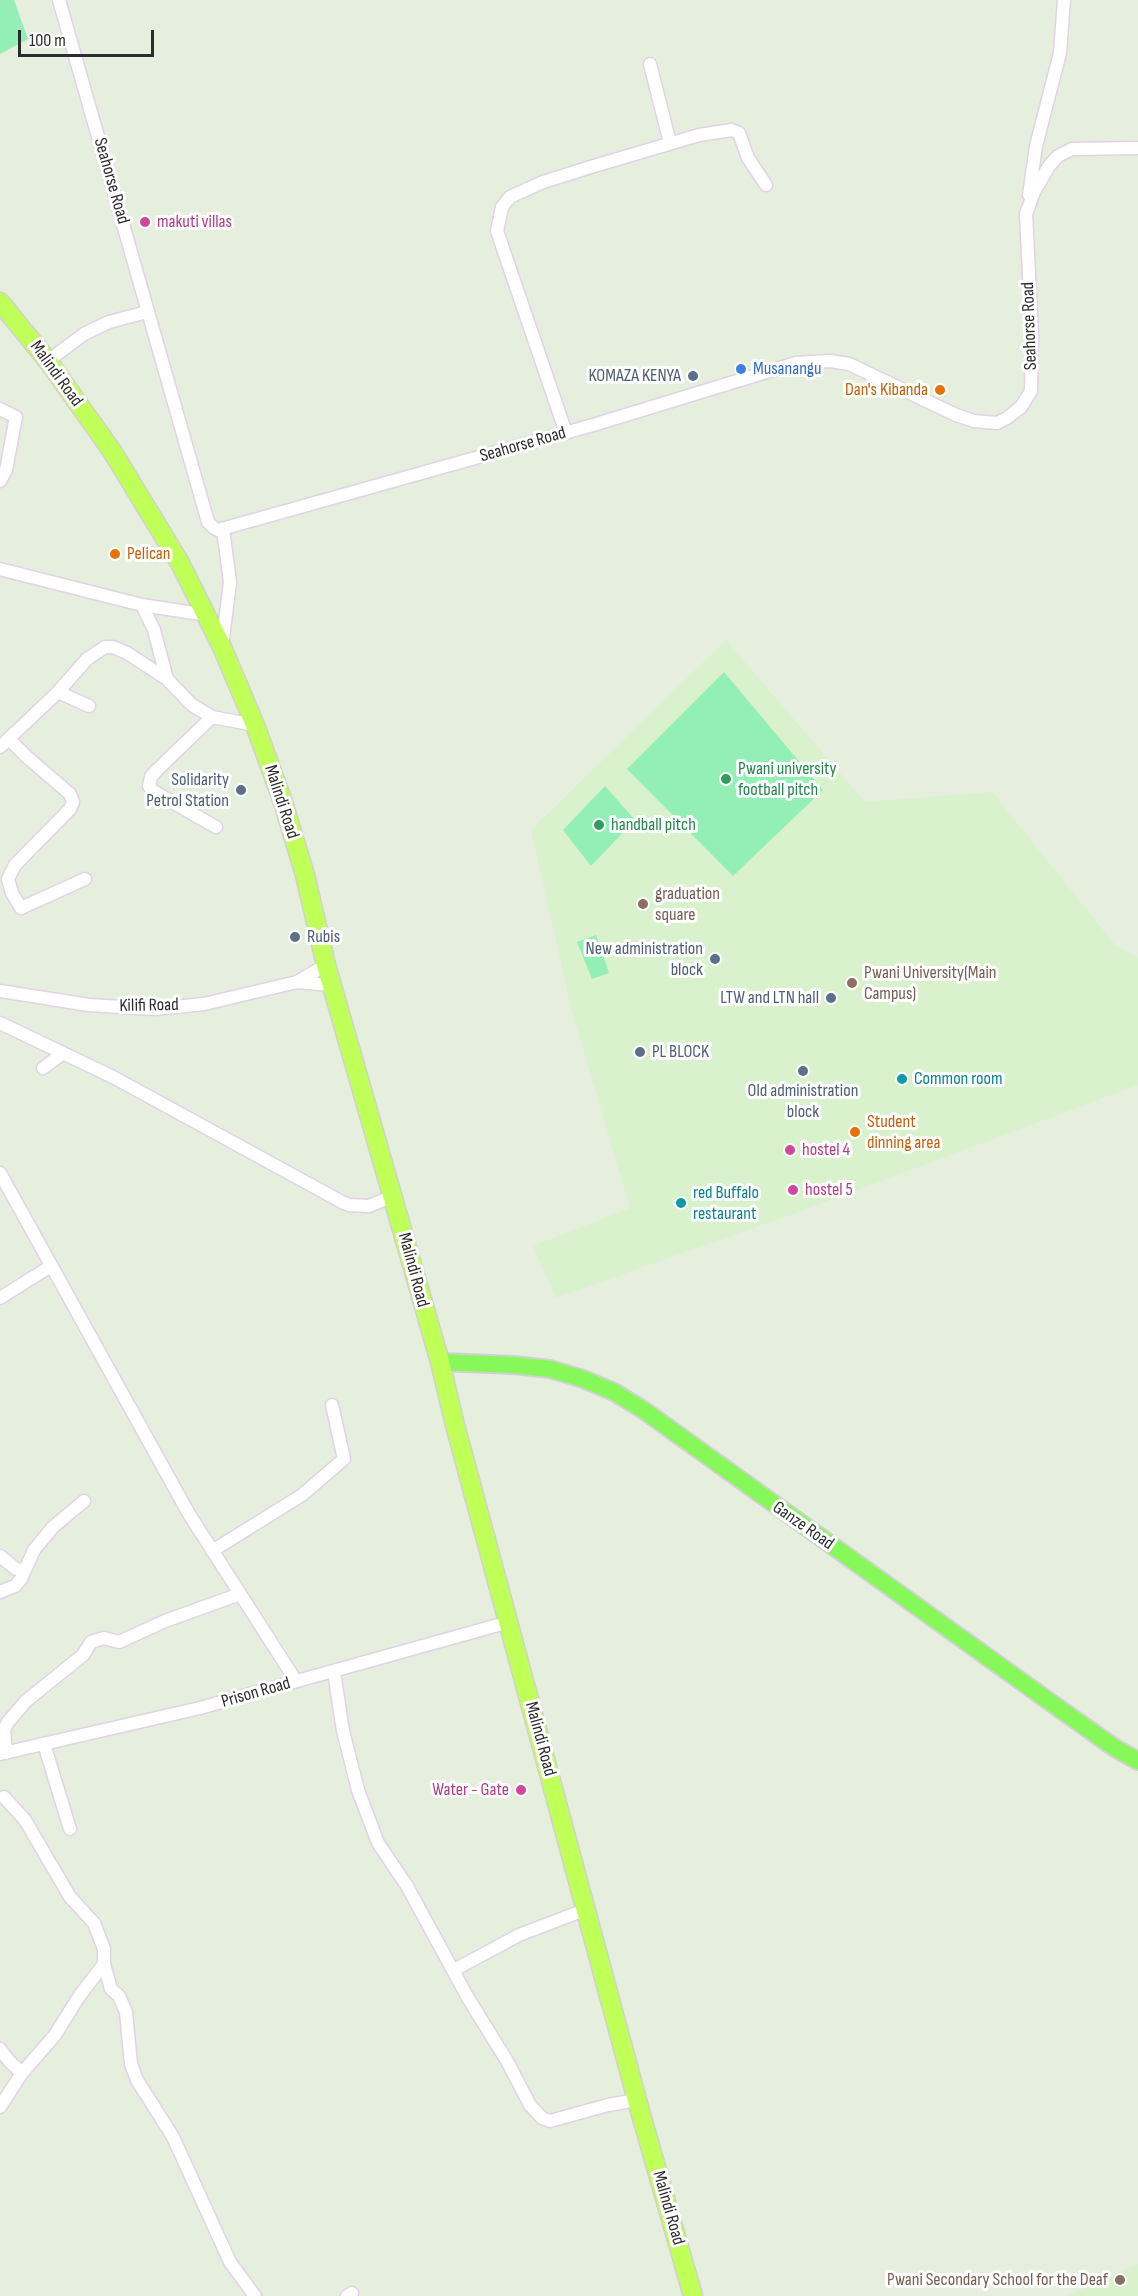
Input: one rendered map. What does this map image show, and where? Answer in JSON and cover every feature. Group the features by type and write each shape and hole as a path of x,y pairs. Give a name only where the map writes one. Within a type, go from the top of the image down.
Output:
{"highway":[{"name":"Malindi Road","path":"0,302 48,361 112,451 160,528 222,647 255,725 283,802 302,865 331,985 440,1362 586,1909 693,2296"}],"main road":[{"name":"Ganze Road","path":"440,1362 550,1369 614,1392 642,1409 1115,1748 1138,1761"}],"street":[{"name":"Seahorse Road","path":"59,0 208,522 214,528 222,529 566,433 796,363 830,361 849,364 932,404 974,421 997,423 1008,418 1021,407 1031,391 1026,214 1034,192 1049,166 1058,156 1072,149 1138,148"},
{"path":"1026,214 1036,146 1060,53 1064,0"},
{"path":"650,64 670,143"},
{"path":"566,433 497,231 502,207 510,197 543,182 670,143 699,135 732,130 741,137 748,158 765,185"},
{"path":"48,361 84,334 110,322 147,312"},
{"path":"0,409 16,417 6,470 0,481"},
{"path":"222,529 230,582 222,647"},
{"path":"0,569 142,605 207,615"},
{"path":"142,605 154,630 167,679"},
{"path":"85,879 21,908 12,893 8,879 15,865 70,809 73,802 70,794 27,758 4,743 58,692 87,658 105,647 113,647 127,653 167,679 192,705 213,717 255,725"},
{"path":"58,692 89,706"},
{"path":"213,717 158,770 149,786 153,791 216,827"},
{"name":"Kilifi Road","path":"0,991 89,1005 155,1009 204,1004 297,982 326,965"},
{"name":"Kilifi Road","path":"297,982 331,985"},
{"path":"0,1023 114,1077 349,1205 369,1206 393,1196"},
{"path":"43,1068 62,1054"},
{"path":"0,1173 183,1504 296,1681"},
{"path":"0,1298 51,1266"},
{"path":"212,1551 302,1494 344,1459 332,1405"},
{"path":"0,1592 15,1586 34,1550 53,1527 84,1501"},
{"path":"0,1556 16,1569 24,1571"},
{"path":"3,1754 4,1722 83,1655 91,1642 104,1638 119,1642 158,1624 240,1594"},
{"name":"Prison Road","path":"3,1754 200,1708 509,1622"},
{"path":"334,1672 343,1731 358,1790 378,1843 407,1886 530,2105 542,2118 550,2121 608,2105 638,2100"},
{"path":"44,1744 70,1829"},
{"path":"1,1795 25,1820 70,1897 94,1923 104,1948 104,1964 111,1989 118,1996 126,2012 131,2064 137,2080 173,2138 230,2262 255,2296"},
{"path":"454,1970 519,1935 586,1909"},
{"path":"0,2107 22,2073 55,2035 80,1995 104,1964"},
{"path":"0,2049 22,2073"}],"shaded area":[{"name":"Pwani University(Main Campus)","path":"726,640 865,802 992,792 1116,946 1138,958 1138,1085 787,1216 556,1298 533,1246 630,1208 571,1008 531,830"},
{"name":"Pwani Secondary School for the Deaf","path":"1138,2264 1138,2296 1067,2296"}],"green space":[{"path":"0,0 14,0 28,39 0,54"},
{"name":"Pwani university football pitch","path":"724,672 823,790 733,876 627,769"},
{"name":"handball pitch","path":"605,786 635,820 591,866 563,830"},
{"path":"596,935 609,973 592,979 577,942"}],"place":[{"name":"makuti villas","path":"145,222"},
{"name":"Musanangu","path":"741,369"},
{"name":"KOMAZA KENYA","path":"693,376"},
{"name":"Dan's Kibanda","path":"940,390"},
{"name":"Pelican","path":"115,554"},
{"name":"Pwani university football pitch","path":"726,779"},
{"name":"Solidarity Petrol Station","path":"241,790"},
{"name":"handball pitch","path":"599,825"},
{"name":"graduation square","path":"643,904"},
{"name":"Rubis","path":"295,937"},
{"name":"New administration block","path":"715,959"},
{"name":"Pwani University(Main Campus)","path":"852,983"},
{"name":"LTW and LTN hall","path":"831,998"},
{"name":"PL BLOCK","path":"640,1052"},
{"name":"Old administration block","path":"803,1071"},
{"name":"Common room","path":"902,1079"},
{"name":"Student dinning area","path":"855,1132"},
{"name":"hostel 4","path":"790,1150"},
{"name":"hostel 5","path":"793,1190"},
{"name":"red Buffalo restaurant","path":"681,1203"},
{"name":"Water - Gate","path":"521,1790"},
{"name":"Pwani Secondary School for the Deaf","path":"1120,2280"}]}
